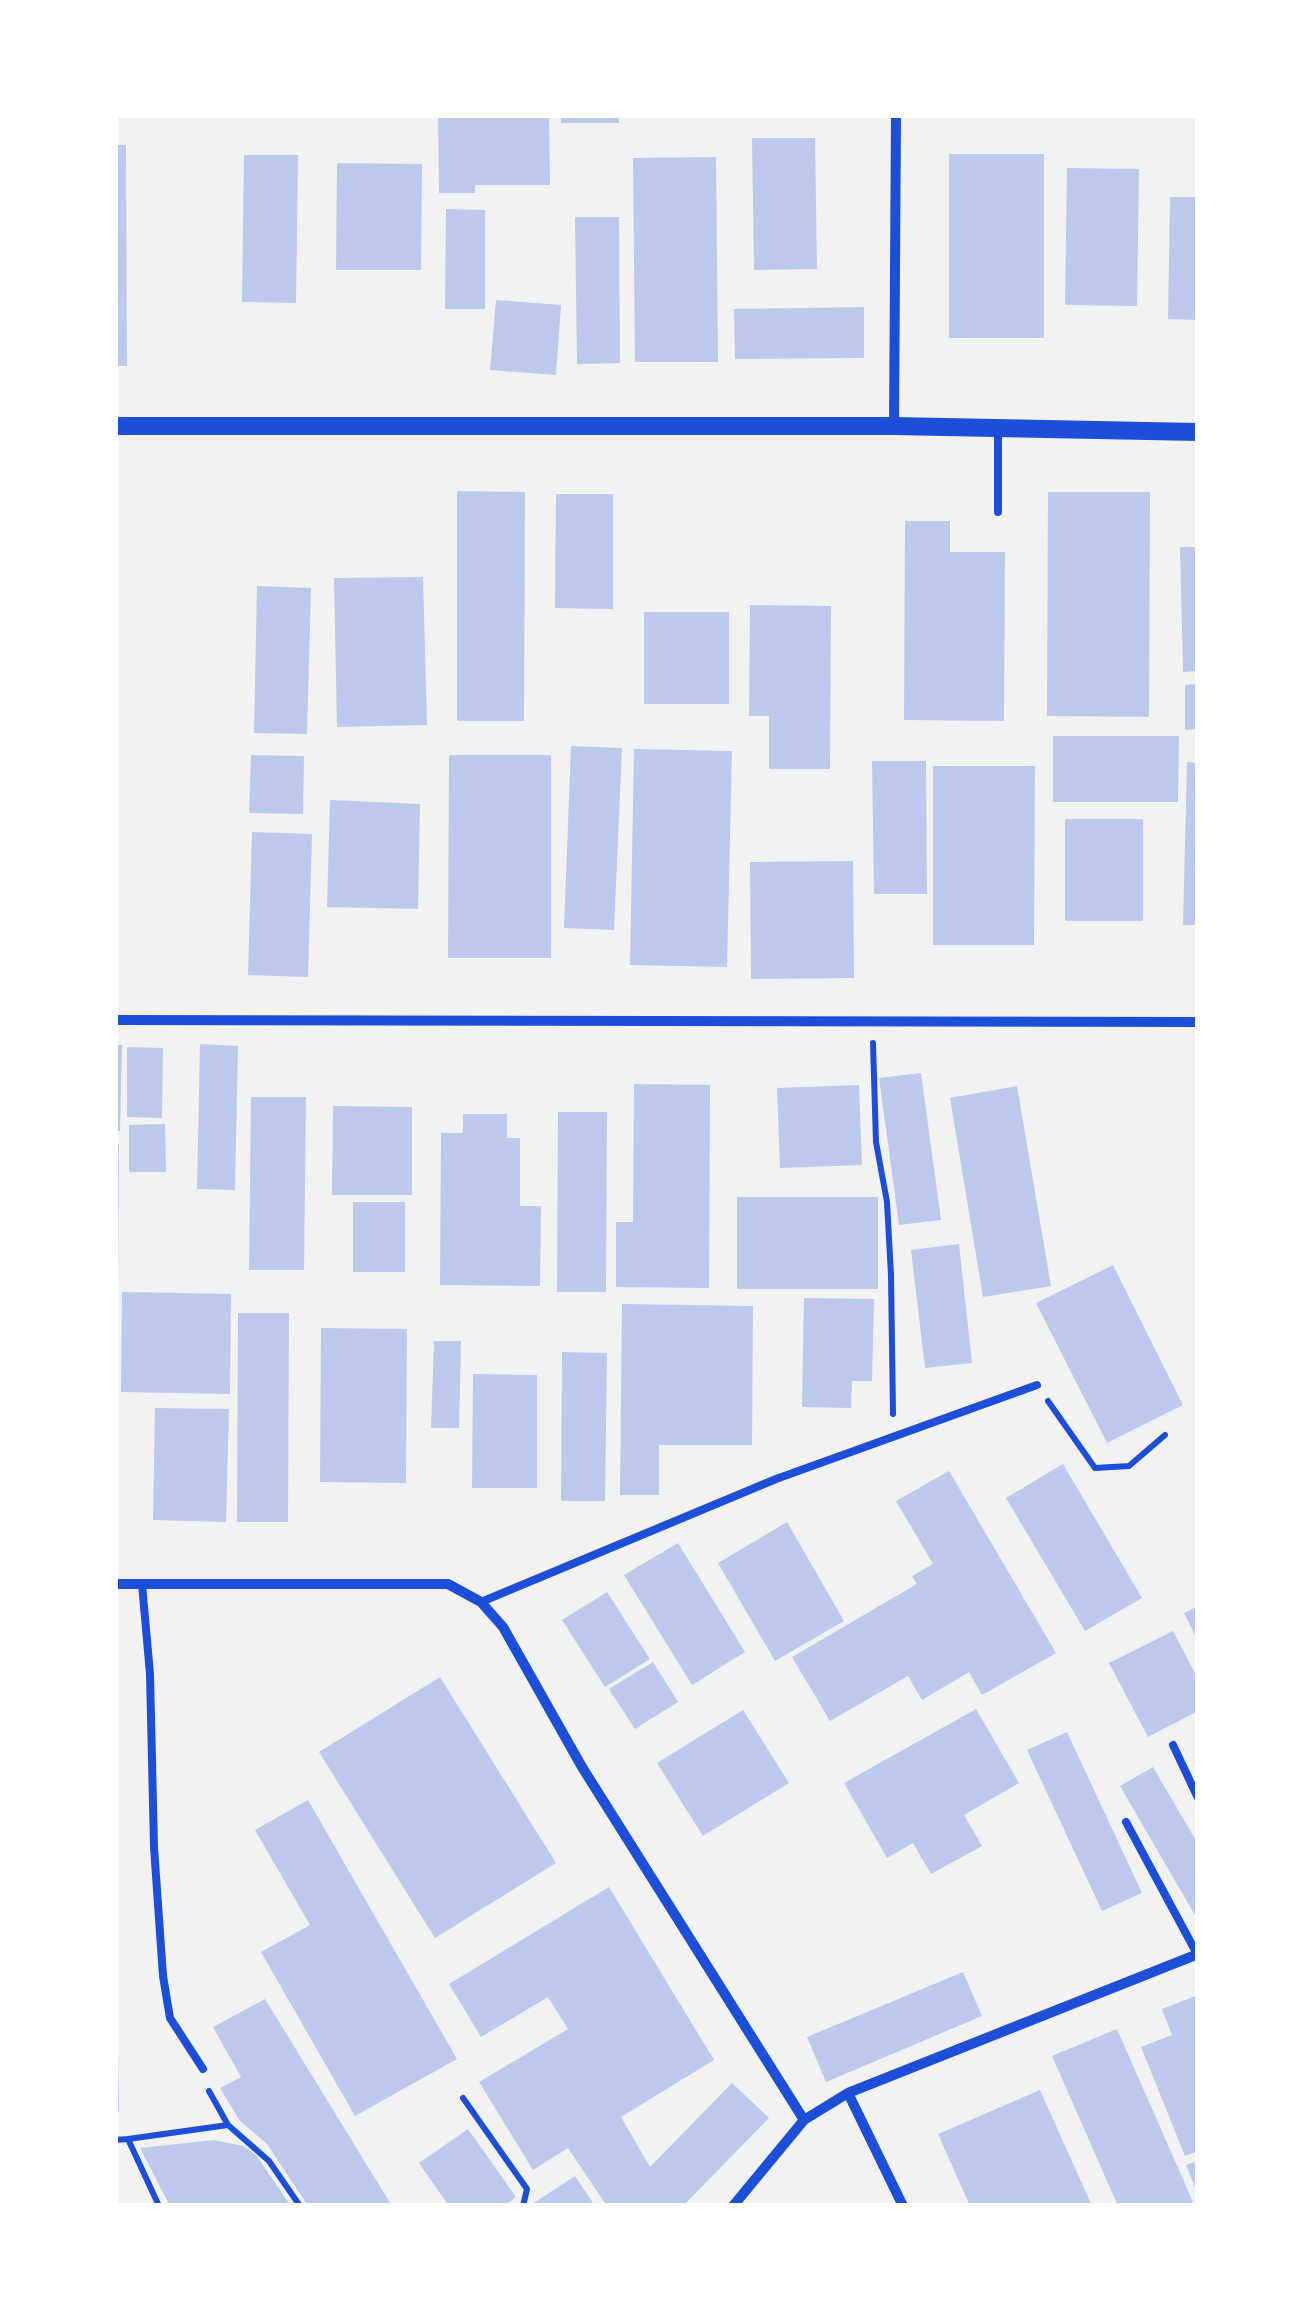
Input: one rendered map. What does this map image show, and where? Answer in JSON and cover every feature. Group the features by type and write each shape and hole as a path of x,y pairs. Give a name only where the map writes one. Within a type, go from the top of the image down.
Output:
{"street":[{"path":"894,426 896,115"},
{"path":"115,426 894,426 1198,432"},
{"path":"115,1020 1198,1022"},
{"path":"115,1584 448,1584 481,1602 503,1627 582,1767 804,2120"},
{"path":"732,2206 804,2120 848,2093 1198,1954"},
{"path":"848,2093 903,2206"}],"lane":[{"path":"998,429 998,512"},
{"path":"481,1602 776,1479 1037,1385"},
{"path":"142,1584 150,1674 156,1895 163,1976 170,2018 203,2070"},
{"path":"1173,1745 1198,1798"},
{"path":"1126,1822 1198,1954"}],"path":[{"path":"872,1022 876,1142 887,1202 892,1275 893,1435"},
{"path":"1037,1385 1095,1468 1129,1466 1166,1434"},
{"path":"203,2070 211,2097 228,2124 269,2161 300,2206"},
{"path":"463,2098 526,2189 522,2206"},
{"path":"115,2140 228,2124"},
{"path":"128,2139 160,2206"}],"building":[{"path":"561,115 619,115 619,123 561,123"},
{"path":"438,116 549,116 550,185 475,185 475,193 439,193"},
{"path":"752,138 815,138 817,269 754,270"},
{"path":"115,145 126,145 127,366 115,366"},
{"path":"949,154 1044,154 1044,338 949,338"},
{"path":"244,155 298,155 296,303 242,302"},
{"path":"716,157 718,362 635,362 633,158"},
{"path":"337,163 422,164 421,270 336,270"},
{"path":"1067,168 1139,169 1137,306 1065,305"},
{"path":"1170,197 1198,197 1198,320 1168,319"},
{"path":"446,209 485,210 485,309 445,309"},
{"path":"575,217 619,217 620,363 577,364"},
{"path":"496,300 561,305 556,375 490,370"},
{"path":"864,307 864,358 735,359 734,309"},
{"path":"457,491 525,492 524,721 457,721"},
{"path":"1048,492 1150,492 1149,717 1047,716"},
{"path":"556,494 613,494 613,609 555,608"},
{"path":"905,521 950,521 950,552 1005,552 1004,721 904,720"},
{"path":"1180,547 1198,547 1198,671 1183,672"},
{"path":"423,577 427,725 337,727 334,578"},
{"path":"257,586 311,588 307,734 254,733"},
{"path":"750,605 831,606 830,769 769,769 769,716 749,716"},
{"path":"644,612 729,612 729,704 644,704"},
{"path":"1198,684 1198,729 1185,730 1185,685"},
{"path":"1053,736 1179,736 1178,802 1053,802"},
{"path":"571,746 622,748 614,930 564,928"},
{"path":"634,749 732,751 727,967 630,965"},
{"path":"251,755 304,756 303,814 249,813"},
{"path":"449,755 551,755 551,958 448,958"},
{"path":"872,761 926,761 927,894 874,894"},
{"path":"1187,762 1198,763 1198,925 1183,925"},
{"path":"933,766 1035,766 1034,945 933,945"},
{"path":"330,800 420,804 418,909 327,907"},
{"path":"1065,819 1143,819 1143,921 1065,921"},
{"path":"252,832 312,834 308,977 248,975"},
{"path":"853,861 854,978 751,979 750,862"},
{"path":"200,1044 238,1046 235,1190 197,1189"},
{"path":"115,1045 122,1045 120,1131 115,1131"},
{"path":"127,1047 163,1048 162,1118 127,1117"},
{"path":"921,1073 941,1220 899,1225 879,1078"},
{"path":"634,1084 710,1085 709,1288 616,1287 616,1222 633,1222"},
{"path":"859,1085 862,1165 780,1168 777,1088"},
{"path":"1017,1086 1051,1286 983,1297 950,1098"},
{"path":"251,1097 306,1097 304,1270 249,1270"},
{"path":"333,1106 412,1107 412,1195 332,1195"},
{"path":"558,1112 607,1112 606,1292 557,1292"},
{"path":"463,1114 507,1114 507,1138 520,1138 520,1206 541,1206 540,1286 440,1285 441,1133 463,1133"},
{"path":"165,1124 166,1172 129,1172 129,1125"},
{"path":"115,1144 119,1144 118,1282 115,1282"},
{"path":"737,1197 878,1197 878,1289 737,1289"},
{"path":"353,1202 405,1202 405,1272 353,1272"},
{"path":"959,1244 972,1363 925,1368 911,1250"},
{"path":"1113,1265 1183,1405 1107,1443 1036,1303"},
{"path":"122,1292 231,1294 230,1394 121,1392"},
{"path":"804,1298 874,1299 872,1381 852,1381 851,1408 802,1407"},
{"path":"622,1304 753,1306 752,1445 659,1445 659,1495 620,1495"},
{"path":"238,1313 289,1313 288,1522 237,1522"},
{"path":"321,1328 407,1329 406,1483 320,1482"},
{"path":"434,1341 461,1341 459,1428 431,1428"},
{"path":"562,1352 607,1353 605,1501 561,1501"},
{"path":"473,1374 537,1375 537,1488 472,1488"},
{"path":"155,1408 229,1409 226,1522 153,1520"},
{"path":"1063,1464 1142,1598 1085,1631 1006,1498"},
{"path":"949,1471 1056,1653 982,1695 969,1672 922,1700 908,1676 830,1721 792,1657 917,1584 912,1576 933,1564 896,1501"},
{"path":"787,1522 844,1621 775,1661 718,1563"},
{"path":"678,1543 745,1652 692,1685 624,1575"},
{"path":"607,1592 650,1659 605,1687 562,1620"},
{"path":"1198,1606 1198,1641 1184,1613"},
{"path":"1173,1631 1198,1679 1198,1711 1148,1737 1109,1663"},
{"path":"653,1662 678,1702 635,1729 609,1689"},
{"path":"440,1677 556,1863 435,1938 319,1752"},
{"path":"976,1709 1019,1783 964,1815 982,1846 931,1874 913,1843 887,1858 844,1783"},
{"path":"743,1710 789,1783 703,1836 657,1763"},
{"path":"1067,1732 1142,1893 1102,1911 1027,1750"},
{"path":"1153,1767 1198,1844 1196,1917 1120,1786"},
{"path":"308,1800 457,2059 355,2116 261,1952 310,1925 255,1830"},
{"path":"609,1887 714,2060 621,2117 650,2167 732,2083 769,2118 683,2206 607,2206 568,2148 533,2170 479,2082 568,2029 548,1997 481,2037 449,1984"},
{"path":"963,1972 982,2016 826,2082 807,2037"},
{"path":"1198,1995 1198,2151 1185,2156 1141,2047 1172,2035 1162,2009"},
{"path":"265,1999 392,2206 308,2206 267,2144 240,2121 220,2088 241,2077 213,2027"},
{"path":"1117,2029 1193,2202 1182,2206 1118,2206 1052,2056"},
{"path":"118,2051 119,2112 115,2112"},
{"path":"1040,2090 1092,2206 970,2206 938,2134"},
{"path":"468,2129 516,2197 504,2206 449,2206 419,2163"},
{"path":"214,2140 243,2146 256,2155 291,2206 170,2206 140,2148"},
{"path":"1198,2161 1198,2195 1186,2165"},
{"path":"575,2176 595,2206 529,2206"}]}
